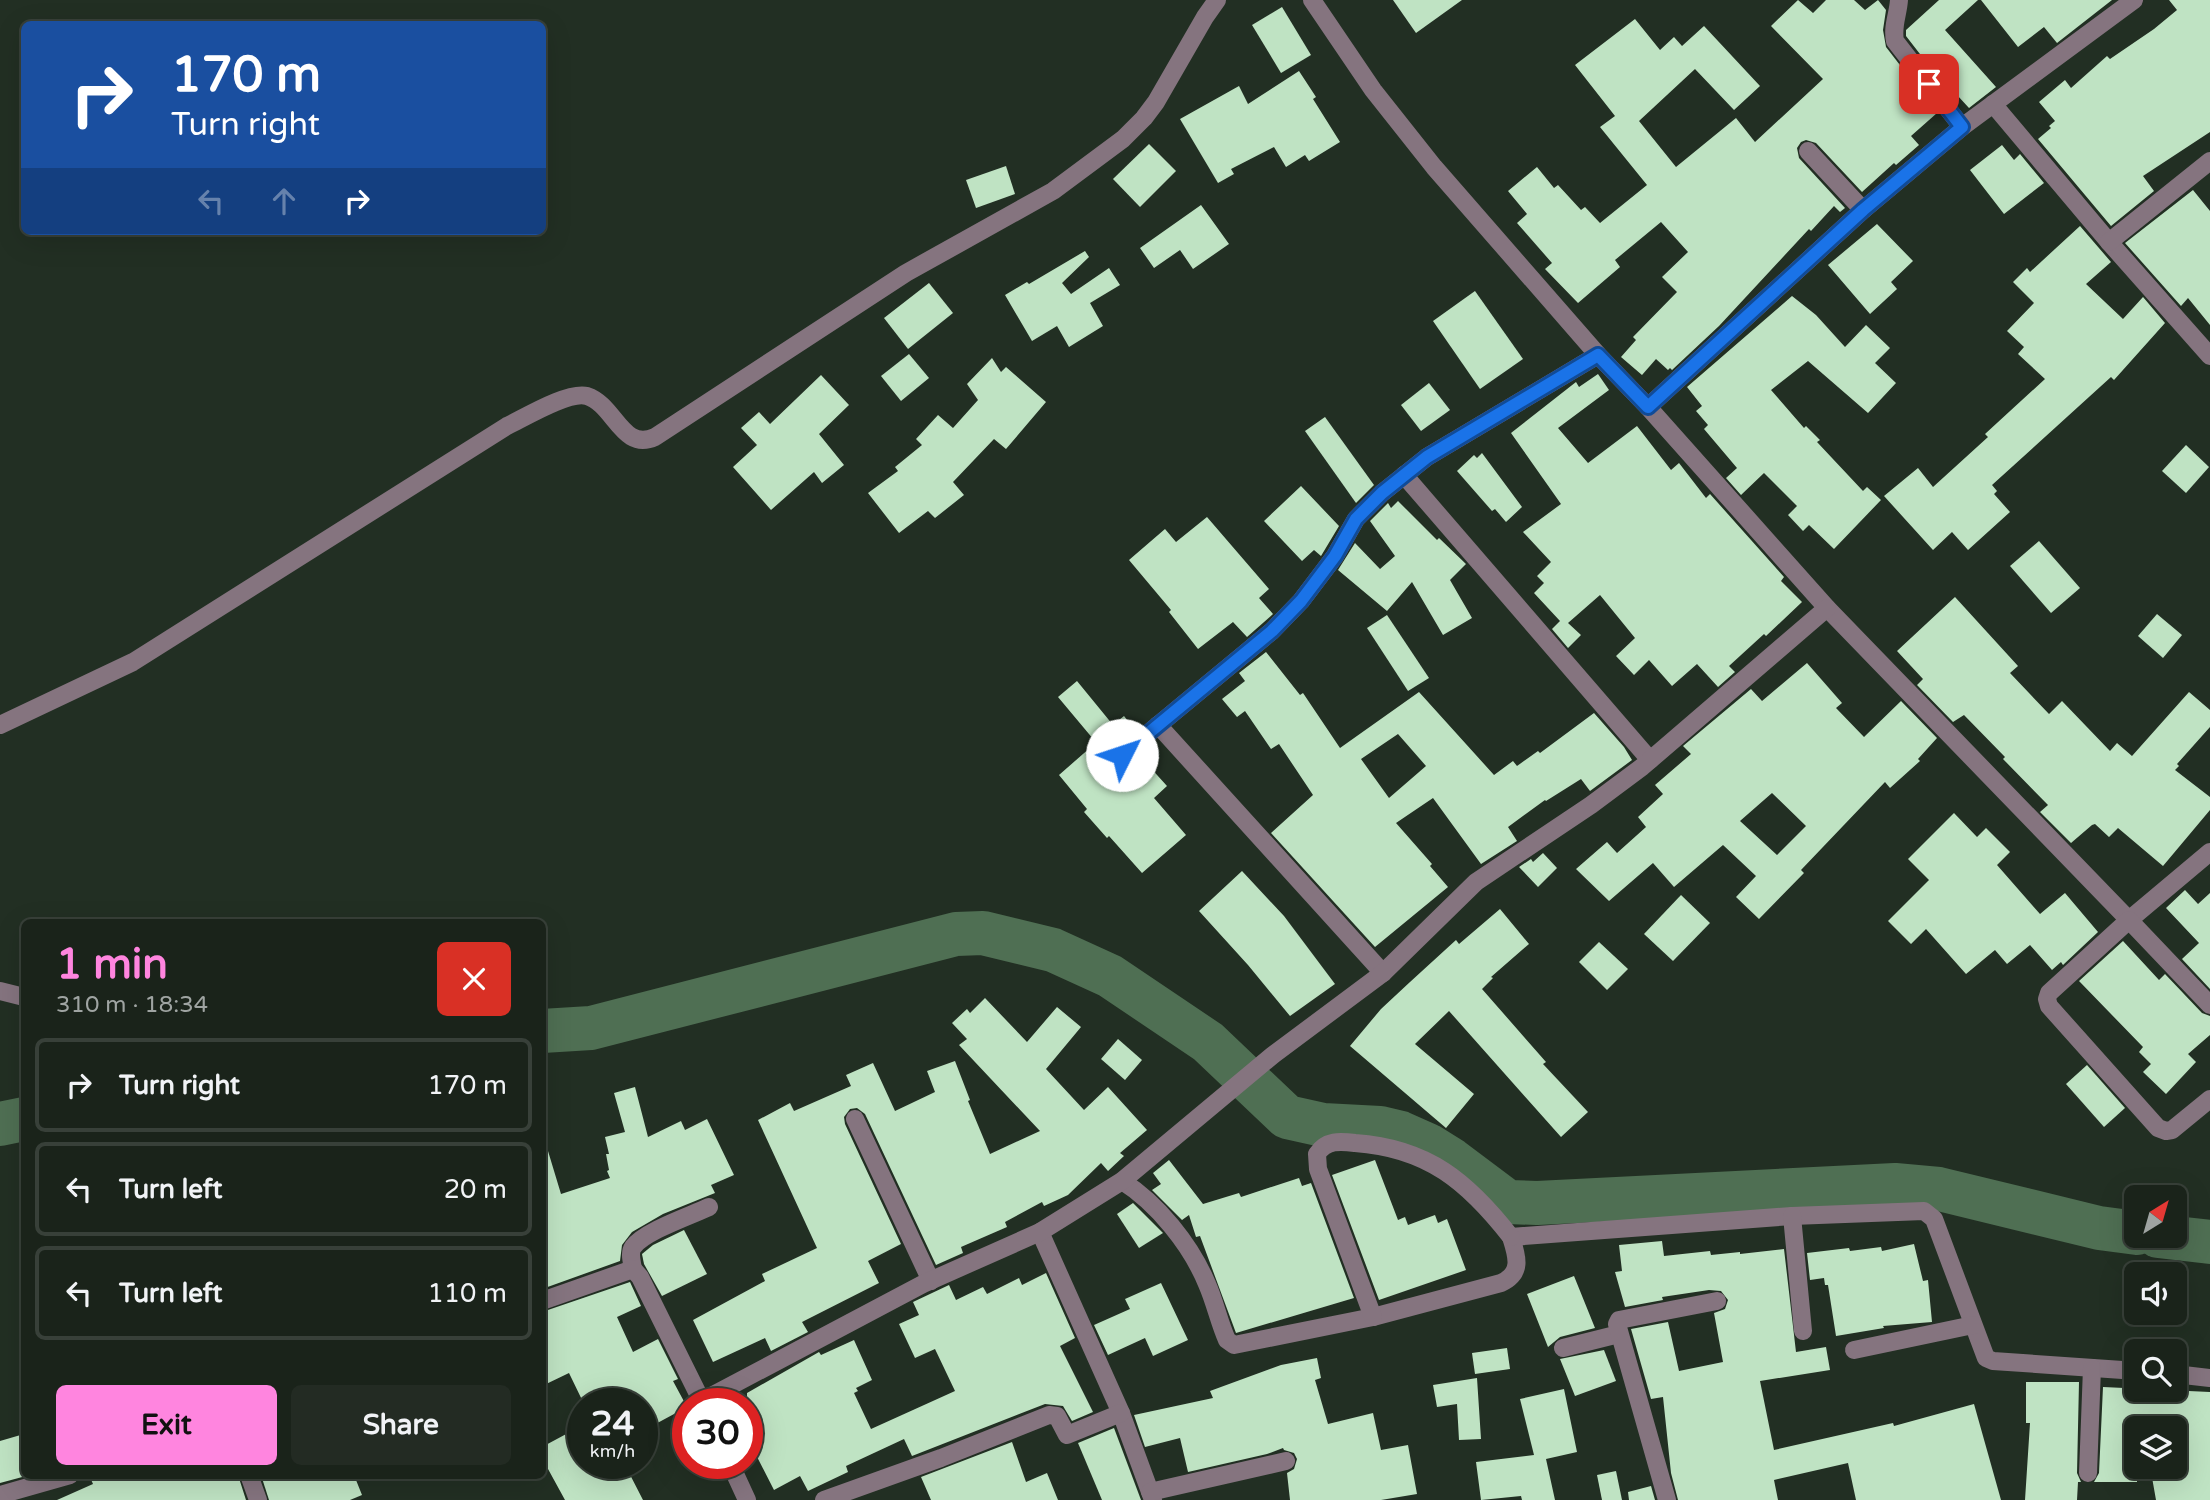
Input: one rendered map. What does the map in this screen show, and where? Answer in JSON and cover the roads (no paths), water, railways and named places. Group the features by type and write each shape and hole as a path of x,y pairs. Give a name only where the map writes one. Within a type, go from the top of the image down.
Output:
{"street":[{"path":"0,725 133,662 507,426 572,396 587,396 607,411 633,440 643,442 654,437 906,272 1053,191 1123,139 1156,102 1217,0"},
{"path":"1312,0 1373,90 1434,167 1598,355 1648,407 1827,608 2210,1005"},
{"path":"1899,0 1898,14 1892,29 1895,41 1962,127"},
{"path":"1648,407 1863,210 1962,127 2134,0"},
{"path":"1993,104 2109,242 2210,356"},
{"path":"1808,151 1863,210"},
{"path":"2109,242 2210,161"},
{"path":"1122,755 1272,631 1301,601 1356,519 1382,493 1427,457 1598,355"},
{"path":"1404,475 1650,761"},
{"path":"728,1388 931,1281 1040,1231 1122,1181 1273,1055 1383,973 1476,882 1591,805 1650,761 1827,608"},
{"path":"1158,725 1383,973"},
{"path":"2210,852 2129,920 2049,993 2047,999 2049,1006 2158,1128 2172,1130 2210,1099"},
{"path":"0,991 21,996"},
{"path":"855,1119 931,1281"},
{"path":"1122,1181 1149,1203 1183,1242 1206,1282 1226,1336 1234,1345 1373,1317 1507,1280 1517,1268 1518,1261 1511,1237 1474,1193 1431,1162 1373,1144 1340,1142 1324,1146 1317,1154 1318,1169 1373,1317"},
{"path":"695,1388 640,1276 633,1269 631,1252 634,1245 650,1234 709,1207"},
{"path":"1511,1237 1792,1216 1927,1212 1934,1219 1984,1355 1989,1360 2124,1370"},
{"path":"1792,1216 1803,1331"},
{"path":"1040,1231 1121,1413 1151,1496 1286,1461"},
{"path":"546,1300 633,1269"},
{"path":"1667,1500 1617,1324 1619,1320 1717,1301"},
{"path":"1854,1350 1973,1325"},
{"path":"1563,1348 1619,1334"},
{"path":"2088,1473 2092,1368"},
{"path":"2187,1375 2210,1378"},
{"path":"824,1500 1049,1415 1057,1416 1067,1435 1121,1413"},
{"path":"0,1494 55,1479"},
{"path":"250,1479 258,1500"},
{"path":"737,1479 747,1500"}],"waterway":[{"path":"546,1031 591,1028 956,934 983,933 1053,950 1110,976 1208,1042 1287,1117 1323,1125 1380,1128 1401,1133 1452,1160 1508,1202 1537,1203 1895,1185 1939,1189 2099,1228 2124,1231"},
{"path":"0,1124 21,1120"},
{"path":"2188,1239 2210,1242"}]}
